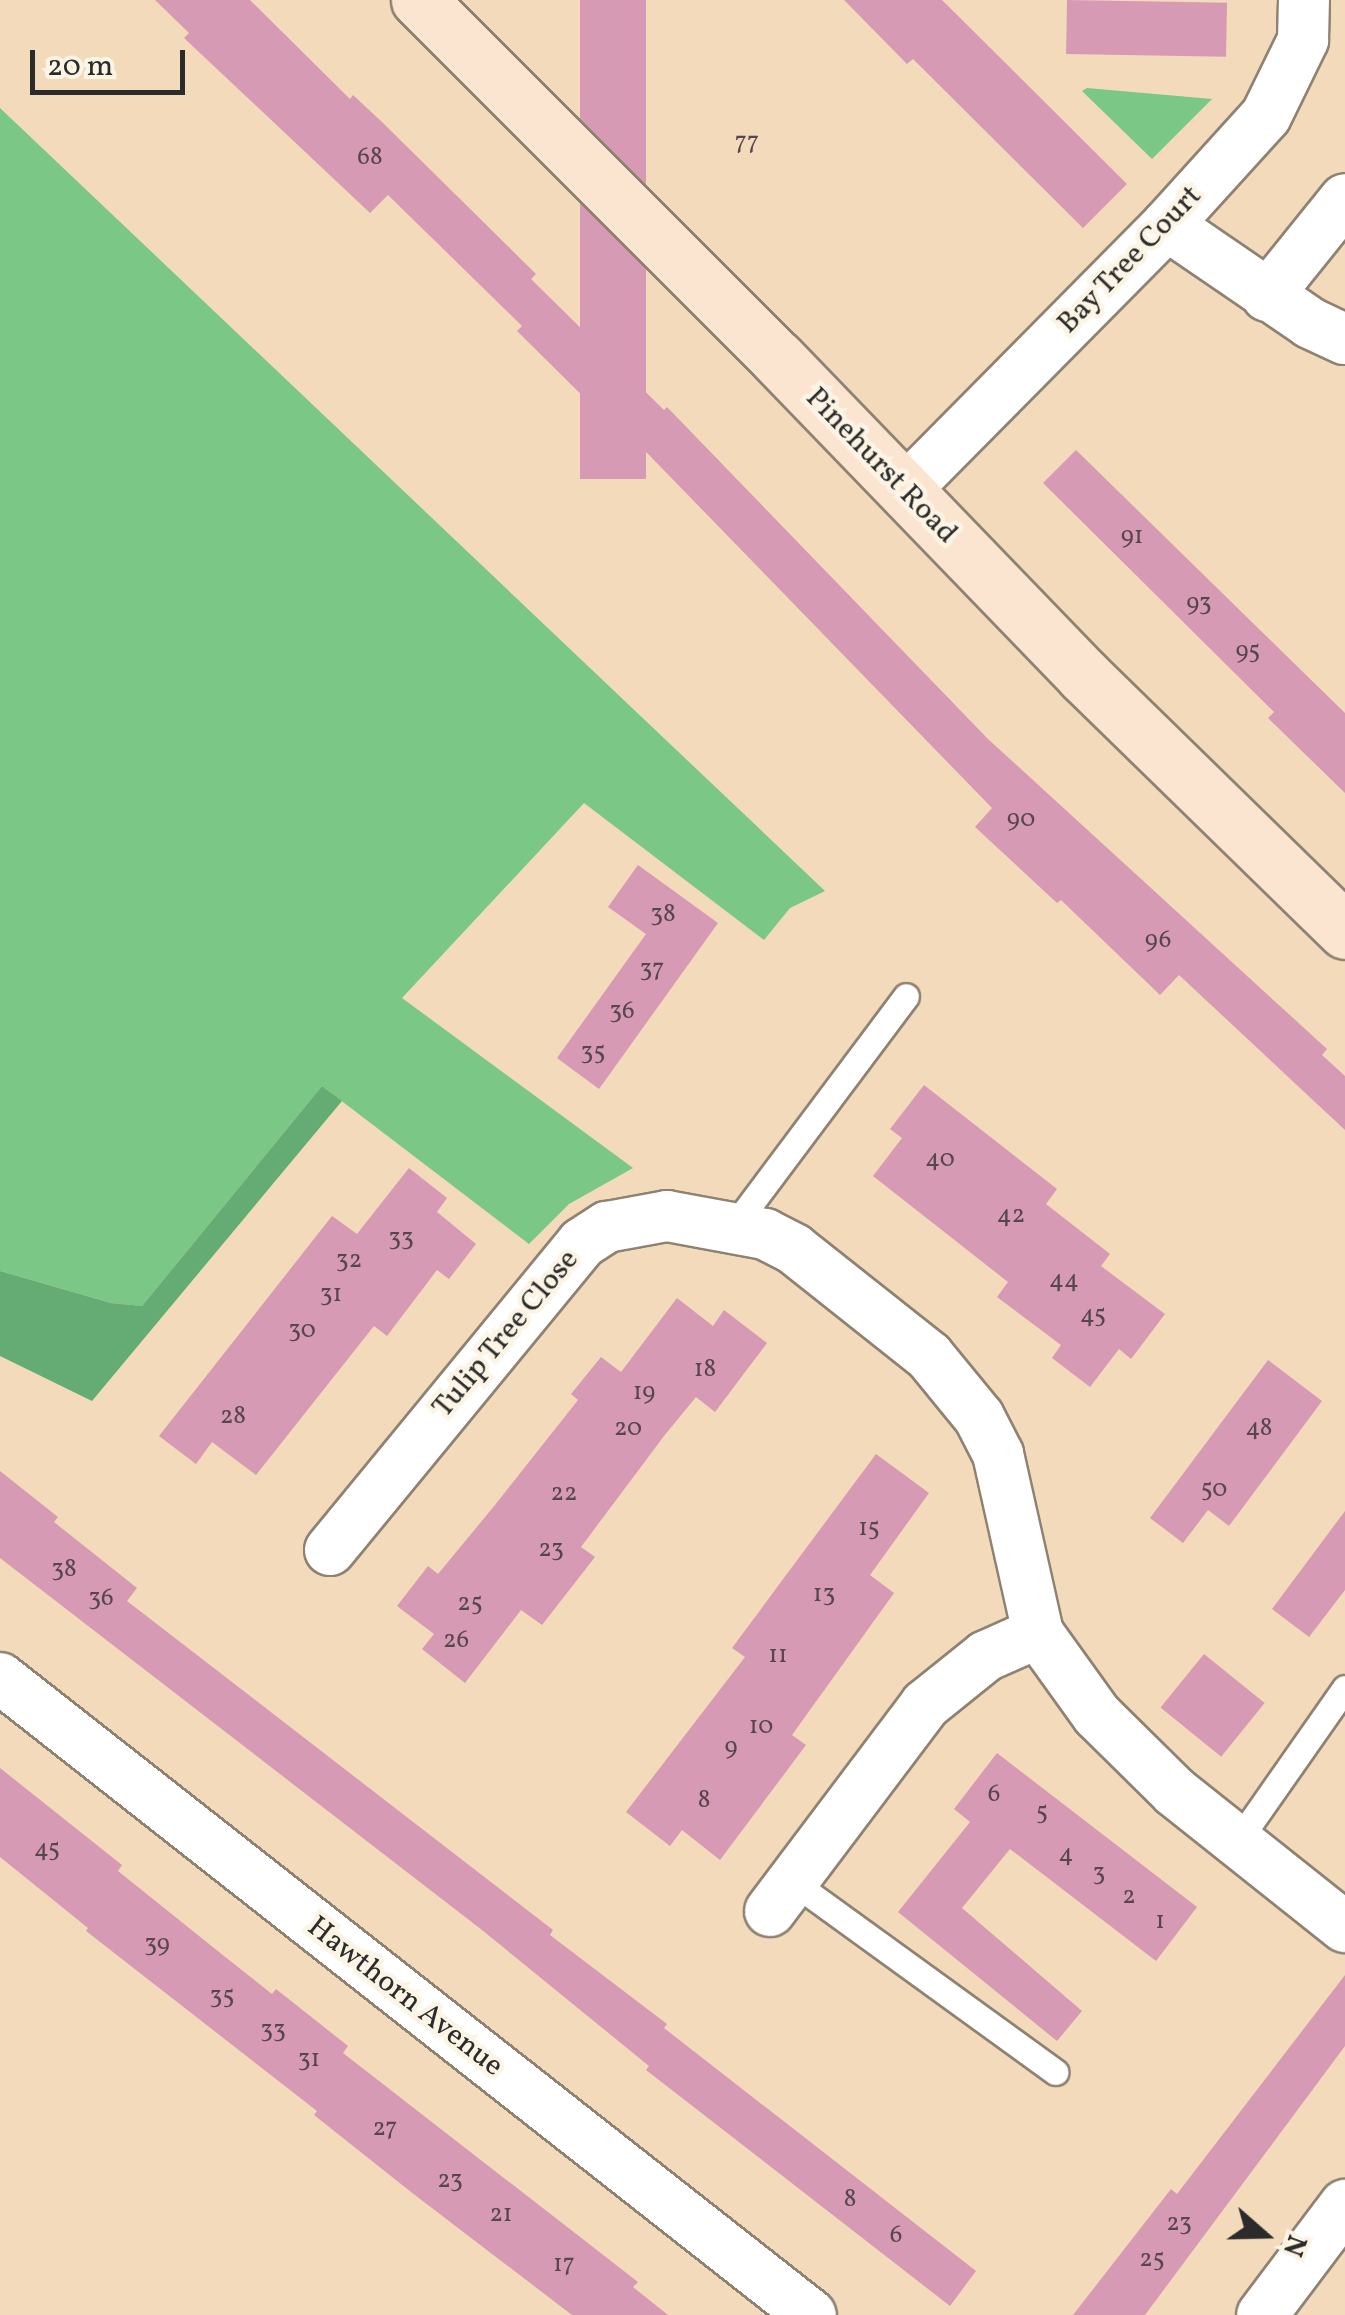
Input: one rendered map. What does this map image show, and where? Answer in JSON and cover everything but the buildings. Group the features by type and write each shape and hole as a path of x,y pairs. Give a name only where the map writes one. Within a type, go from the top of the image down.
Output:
{"street":[{"name":"Pinehurst Road","path":"419,0 1084,676 1345,931"},
{"name":"Bay Tree Court","path":"904,490 1167,225 1266,116 1303,40 1304,0"},
{"path":"1268,296 1345,199"},
{"path":"1167,225 1268,296 1345,339"},
{"name":"Tulip Tree Close","path":"330,1550 582,1242 606,1226 667,1216 765,1234 794,1249 929,1356 956,1386 998,1454 1038,1633 1085,1700 1132,1753 1345,1927"},
{"path":"782,1896 925,1705 986,1656 1038,1633"},
{"name":"Hawthorn Avenue","path":"0,1678 811,2315"},
{"path":"1262,2315 1345,2205"}],"lane":[{"path":"734,1226 906,996"},
{"path":"1237,1842 1345,1688"},
{"path":"782,1896 1055,2072"}],"green space":[{"path":"1087,88 1212,99 1152,159 1082,91"},
{"path":"0,108 825,891 790,908 764,940 584,803 402,998 633,1168 569,1204 529,1244 322,1086 142,1306 111,1303 0,1271"},
{"path":"322,1086 342,1101 92,1401 0,1356 0,1271 111,1303 142,1306"}]}
